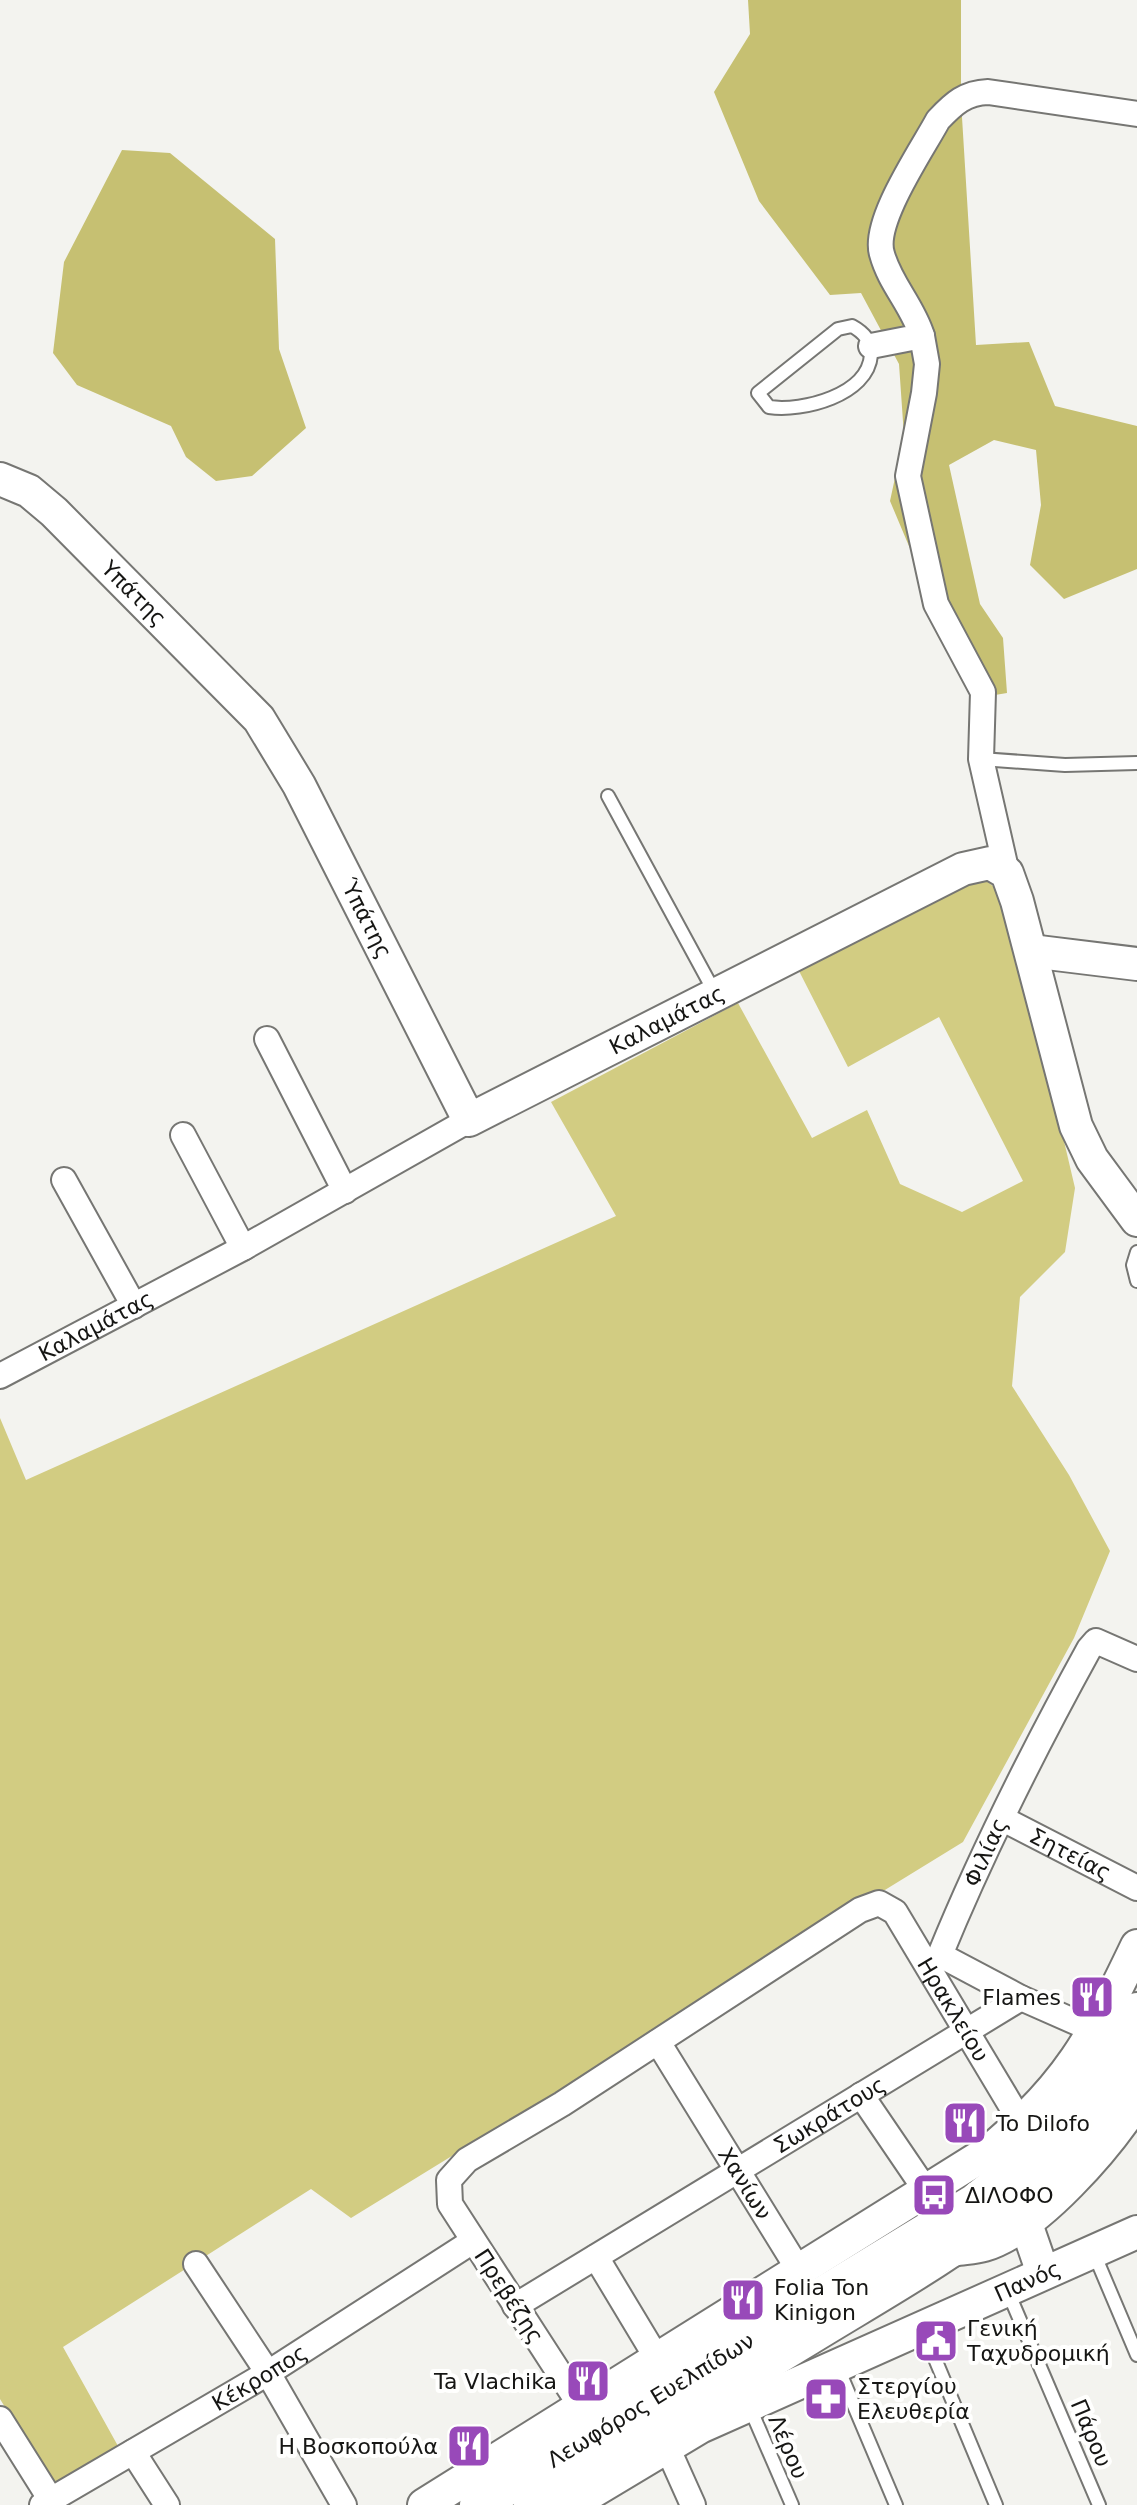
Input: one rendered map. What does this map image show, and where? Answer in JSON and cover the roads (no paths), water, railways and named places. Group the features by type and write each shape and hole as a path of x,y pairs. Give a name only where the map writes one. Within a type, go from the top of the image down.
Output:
{"main road":[{"name":"Λεωφόρος Ευελπίδων","path":"492,2497 816,2298 990,2171 1041,2147 1077,2108 1137,2011"},
{"name":"Λεωφόρος Ευελπίδων","path":"492,2497 574,2498 697,2417 816,2298 947,2251 1016,2204 1059,2165 1100,2120 1137,2058"}],"street":[{"path":"1137,114 988,92 966,95 938,120 881,230 881,251 893,280 915,312 927,364 908,476 936,604 983,692 981,759 1007,873 1079,1134 1092,1159 1137,1220"},
{"path":"871,346 922,336"},
{"name":"Υπάτης","path":"0,479 29,491 54,512 259,719"},
{"name":"Ύπάτης","path":"259,719 299,785 469,1120"},
{"name":"Καλαμάτας","path":"0,1376 243,1248 469,1120 963,869 990,863 1007,873"},
{"path":"1031,951 1137,964"},
{"path":"267,1039 345,1191"},
{"path":"183,1135 243,1248"},
{"path":"64,1180 134,1306"},
{"name":"Φιλίας","path":"934,1961 980,1857 1003,1819 1031,1756 1089,1649 1096,1641 1137,1659"},
{"name":"Σητείας","path":"1003,1819 1137,1888"},
{"name":"Ηρακλείου","path":"658,2042 860,1910 879,1903 895,1912 934,1961 966,2032 1022,2124"},
{"path":"424,2505 492,2497 582,2408 668,2354 816,2298 927,2192 990,2171 1022,2124 1062,2081 1096,2031 1137,1946"},
{"path":"934,1961 1096,2031"},
{"name":"Σωκράτους","path":"515,2306 1021,1998"},
{"name":"Χανίων","path":"658,2042 816,2298 848,2340 847,2361"},
{"name":"Πρεβέζης","path":"582,2408 450,2204 449,2180 467,2160 658,2042"},
{"path":"861,2095 927,2192"},
{"path":"947,2251 984,2245 1025,2221 1091,2160 1137,2100"},
{"path":"1025,2221 1043,2273"},
{"name":"Πανός","path":"574,2498 667,2447 697,2417 748,2405 1137,2232"},
{"name":"Κέκροπος","path":"49,2503 268,2373 473,2241"},
{"path":"596,2257 668,2354"},
{"path":"196,2264 268,2373 344,2505"},
{"path":"668,2354 725,2356"},
{"path":"0,2419 49,2503"},
{"path":"667,2447 693,2505"},
{"path":"133,2452 167,2505"}],"lane":[{"path":"852,326 862,331 871,346 870,368 860,381 841,394 785,410 769,407 758,393 838,329 852,326"},
{"path":"981,759 1065,765 1137,763"},
{"path":"608,796 716,995"},
{"path":"1137,1252 1133,1265 1137,1281"},
{"path":"1093,2251 1137,2355"},
{"name":"Πάρου","path":"1007,2289 1099,2505"},
{"path":"922,2327 996,2505"},
{"path":"847,2361 896,2505"},
{"name":"Λέρου","path":"748,2405 792,2505"}],"place":[{"name":"Flames","path":"1092,1997"},
{"name":"To Dilofo","path":"965,2123"},
{"name":"ΔΙΛΟΦΟ","path":"934,2195"},
{"name":"Folia Ton Kinigon","path":"743,2300"},
{"name":"Γενική Ταχυδρομική","path":"936,2341"},
{"name":"Ta Vlachika","path":"588,2381"},
{"name":"Στεργίου Ελευθερία","path":"826,2399"},
{"name":"Η Βοσκοπούλα","path":"469,2446"}]}
